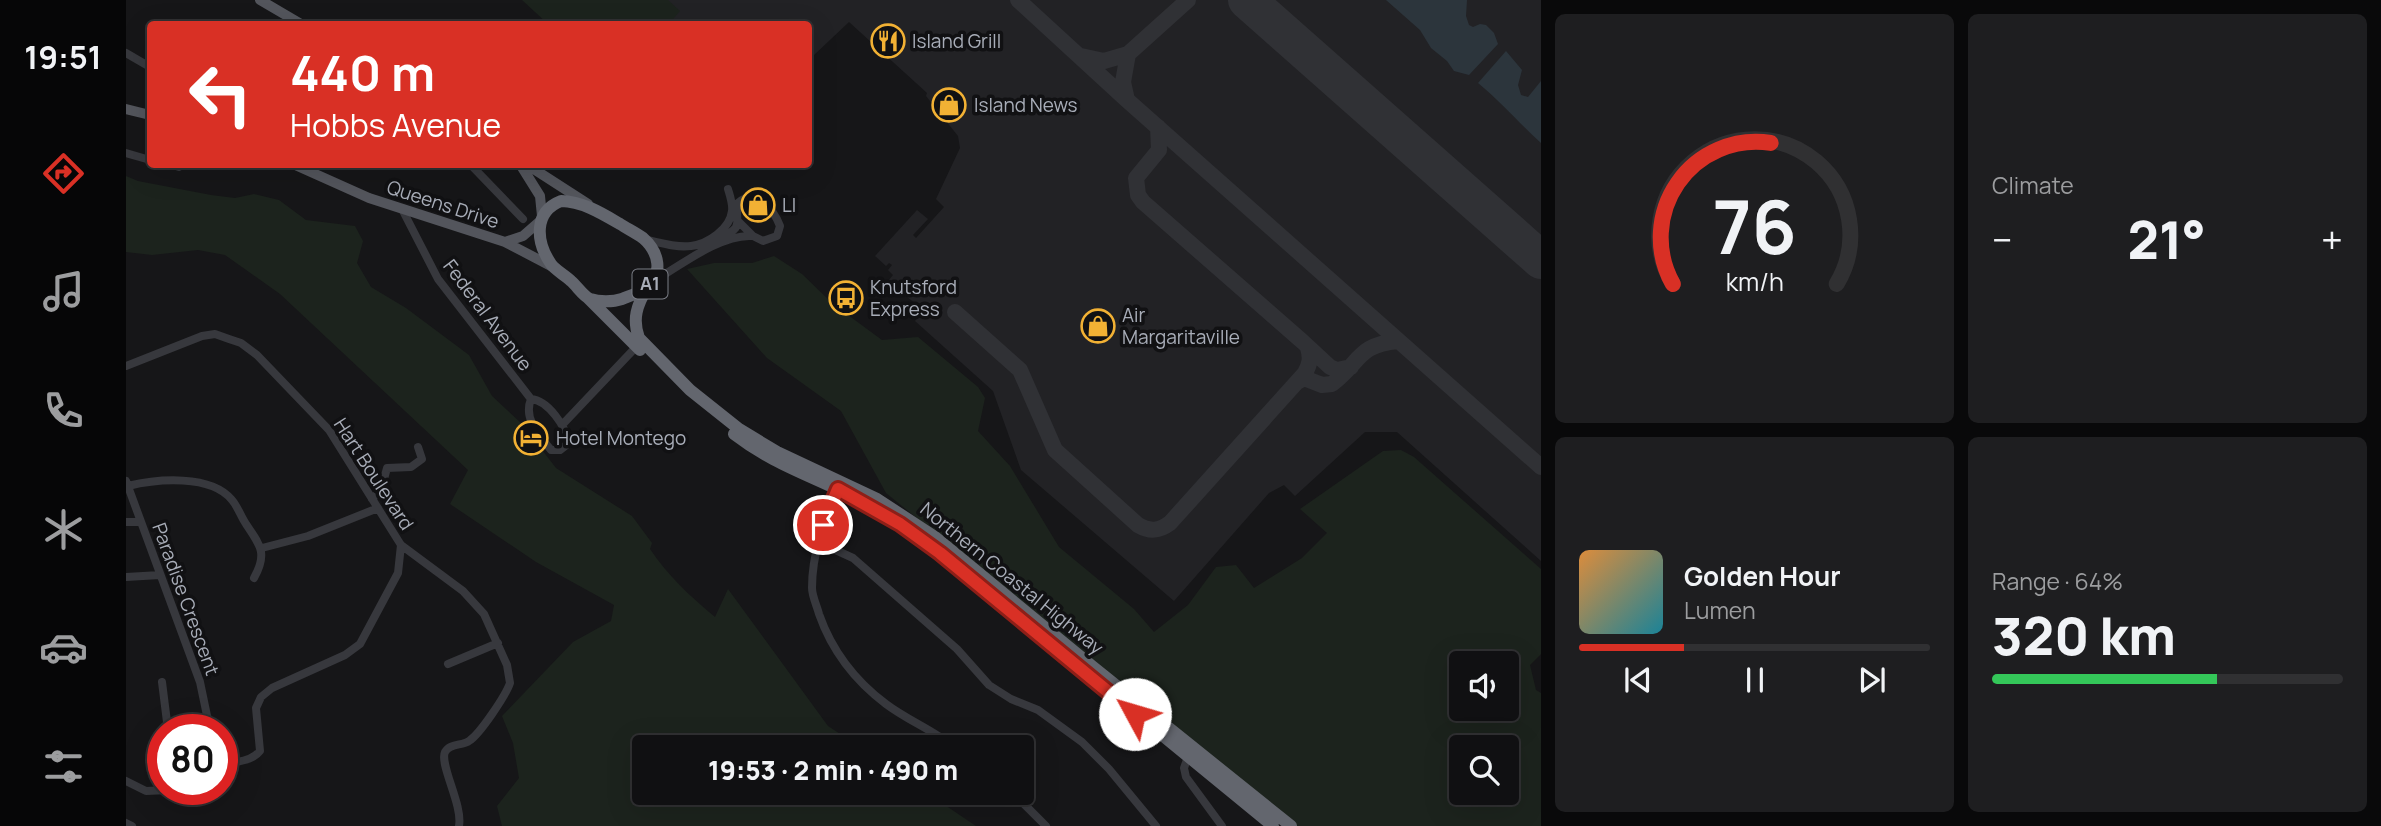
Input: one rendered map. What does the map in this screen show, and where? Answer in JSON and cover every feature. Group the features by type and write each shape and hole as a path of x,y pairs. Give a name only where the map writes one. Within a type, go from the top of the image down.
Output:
{"highway":[{"path":"552,266 541,239 541,219 553,204 569,201 604,215 644,239"},
{"name":"A1","path":"552,266 588,298 617,301 648,286 659,268 656,254 644,239"},
{"name":"Northern Coastal Highway","path":"648,286 635,316 639,338 713,410 777,452 877,499 935,537 1093,667 1273,826"},
{"name":"Northern Coastal Highway","path":"588,298 693,403 753,448 793,471 838,489 900,524 1191,752 1291,826"}],"main road":[{"path":"260,0 296,21"},
{"path":"126,109 147,115"},
{"name":"Queens Drive","path":"302,168 404,211 505,242 552,266"},
{"path":"522,168 540,196 541,219"},
{"path":"532,168 604,215"},
{"name":"Queens Drive","path":"505,242 523,236 541,219"}],"street":[{"path":"126,53 147,65"},
{"path":"126,153 147,159"},
{"path":"474,168 523,219"},
{"path":"644,239 670,245 693,246 715,236 725,226 733,210 728,190"},
{"path":"715,236 720,238 736,228 739,222 737,207 743,199 754,197 770,209 780,226 778,236 763,241 753,236 739,222"},
{"name":"Federal Avenue","path":"404,211 438,279 531,399"},
{"path":"648,286 707,249 740,235 753,236"},
{"name":"Hart Boulevard","path":"126,366 202,336 215,334 241,343 257,355 329,430 401,545 470,598 484,614 510,676 509,688 475,736 465,743 449,747 444,754 444,762 459,806 459,826"},
{"path":"562,425 637,346"},
{"path":"531,399 545,405 562,425 569,443 560,450 551,450 530,421 528,408 531,399"},
{"path":"372,499 381,490 387,468 411,467 422,458 418,447"},
{"path":"127,484 192,481 219,489 232,500 262,548 261,567 254,578"},
{"name":"Paradise Crescent","path":"127,484 200,682 207,714"},
{"path":"838,489 818,542 811,591 823,624 838,655 860,682 887,705 935,735"},
{"path":"262,548 308,536 378,508"},
{"path":"126,522 141,522"},
{"path":"818,542 853,558 957,649 989,685 1011,699 1038,710 1082,742 1110,769 1157,826"},
{"path":"238,762 257,756 260,751 256,708 261,697 272,688 345,655 360,644 398,573 401,545"},
{"path":"126,577 160,575"},
{"path":"448,664 498,643"},
{"path":"162,682 166,714"},
{"path":"1191,752 1184,768 1186,777 1222,826"},
{"path":"126,781 147,791"},
{"path":"1025,805 1046,826"},
{"path":"126,823 131,826"}],"shaded area":[{"path":"522,0 668,0 680,11 672,21 545,21"},
{"path":"619,0 1541,0 1541,561 1397,432 1365,432 1295,496 1284,485 1269,493 1174,601 1021,470 993,391 915,321 923,310 888,281 893,275 888,270 892,265 889,263 886,266 875,256 917,210 928,219 913,235 916,238 944,207 936,199 960,148 958,136 926,96 927,93 849,22 813,56 812,21 643,21"},
{"path":"1386,0 1467,0 1466,16 1469,25 1486,25 1494,33 1498,44 1469,75 1454,71 1447,61 1431,48 1420,30"},
{"path":"1506,51 1522,70 1518,85 1521,95 1528,97 1541,81 1541,143 1478,83"},
{"path":"126,176 138,181 211,195 235,198 254,194 279,200 306,220 355,226 363,241 357,263 371,287 406,308 469,355 492,396 521,423 556,468 632,516 652,543 650,549 664,568 715,617 728,589 828,726 842,735 632,735 632,805 945,805 976,826 502,826 497,806 519,778 513,743 502,716 573,642 611,621 614,605 536,562 450,504 468,470 280,294 225,255 198,250 152,255 126,252"},
{"path":"774,256 802,274 833,304 882,340 918,337 978,387 985,398 978,431 1010,466 1059,547 1134,609 1154,632 1188,605 1216,567 1236,565 1254,588 1302,558 1327,533 1300,509 1383,451 1401,450 1414,457 1541,569 1541,654 1530,665 1536,690 1541,693 1541,826 1295,826 886,493 841,411 767,358 687,269 714,263 752,263"}],"taxiway":[{"path":"1018,0 1541,467"},
{"path":"1081,56 1104,61 1128,54 1188,0"},
{"path":"1127,100 1123,82 1128,54"},
{"path":"1158,127 1159,150 1136,178 1138,195 1143,202 1330,367 1337,370 1351,367"},
{"path":"955,312 1020,370 1055,450 1138,525 1150,530 1170,523 1305,373 1310,361 1308,348"},
{"path":"1297,382 1304,378 1322,385 1332,384 1374,346 1398,341"}],"runway":[{"path":"1247,0 1541,260"}],"place":[{"name":"Island Grill","path":"888,41"},
{"name":"Island News","path":"949,105"},
{"name":"Ll","path":"758,205"},
{"name":"Knutsford Express","path":"846,298"},
{"name":"Air Margaritaville","path":"1098,326"},
{"name":"Hotel Montego","path":"531,438"}],"route":[{"path":"823,525 838,489 900,524 940,553 1135,714"}]}
